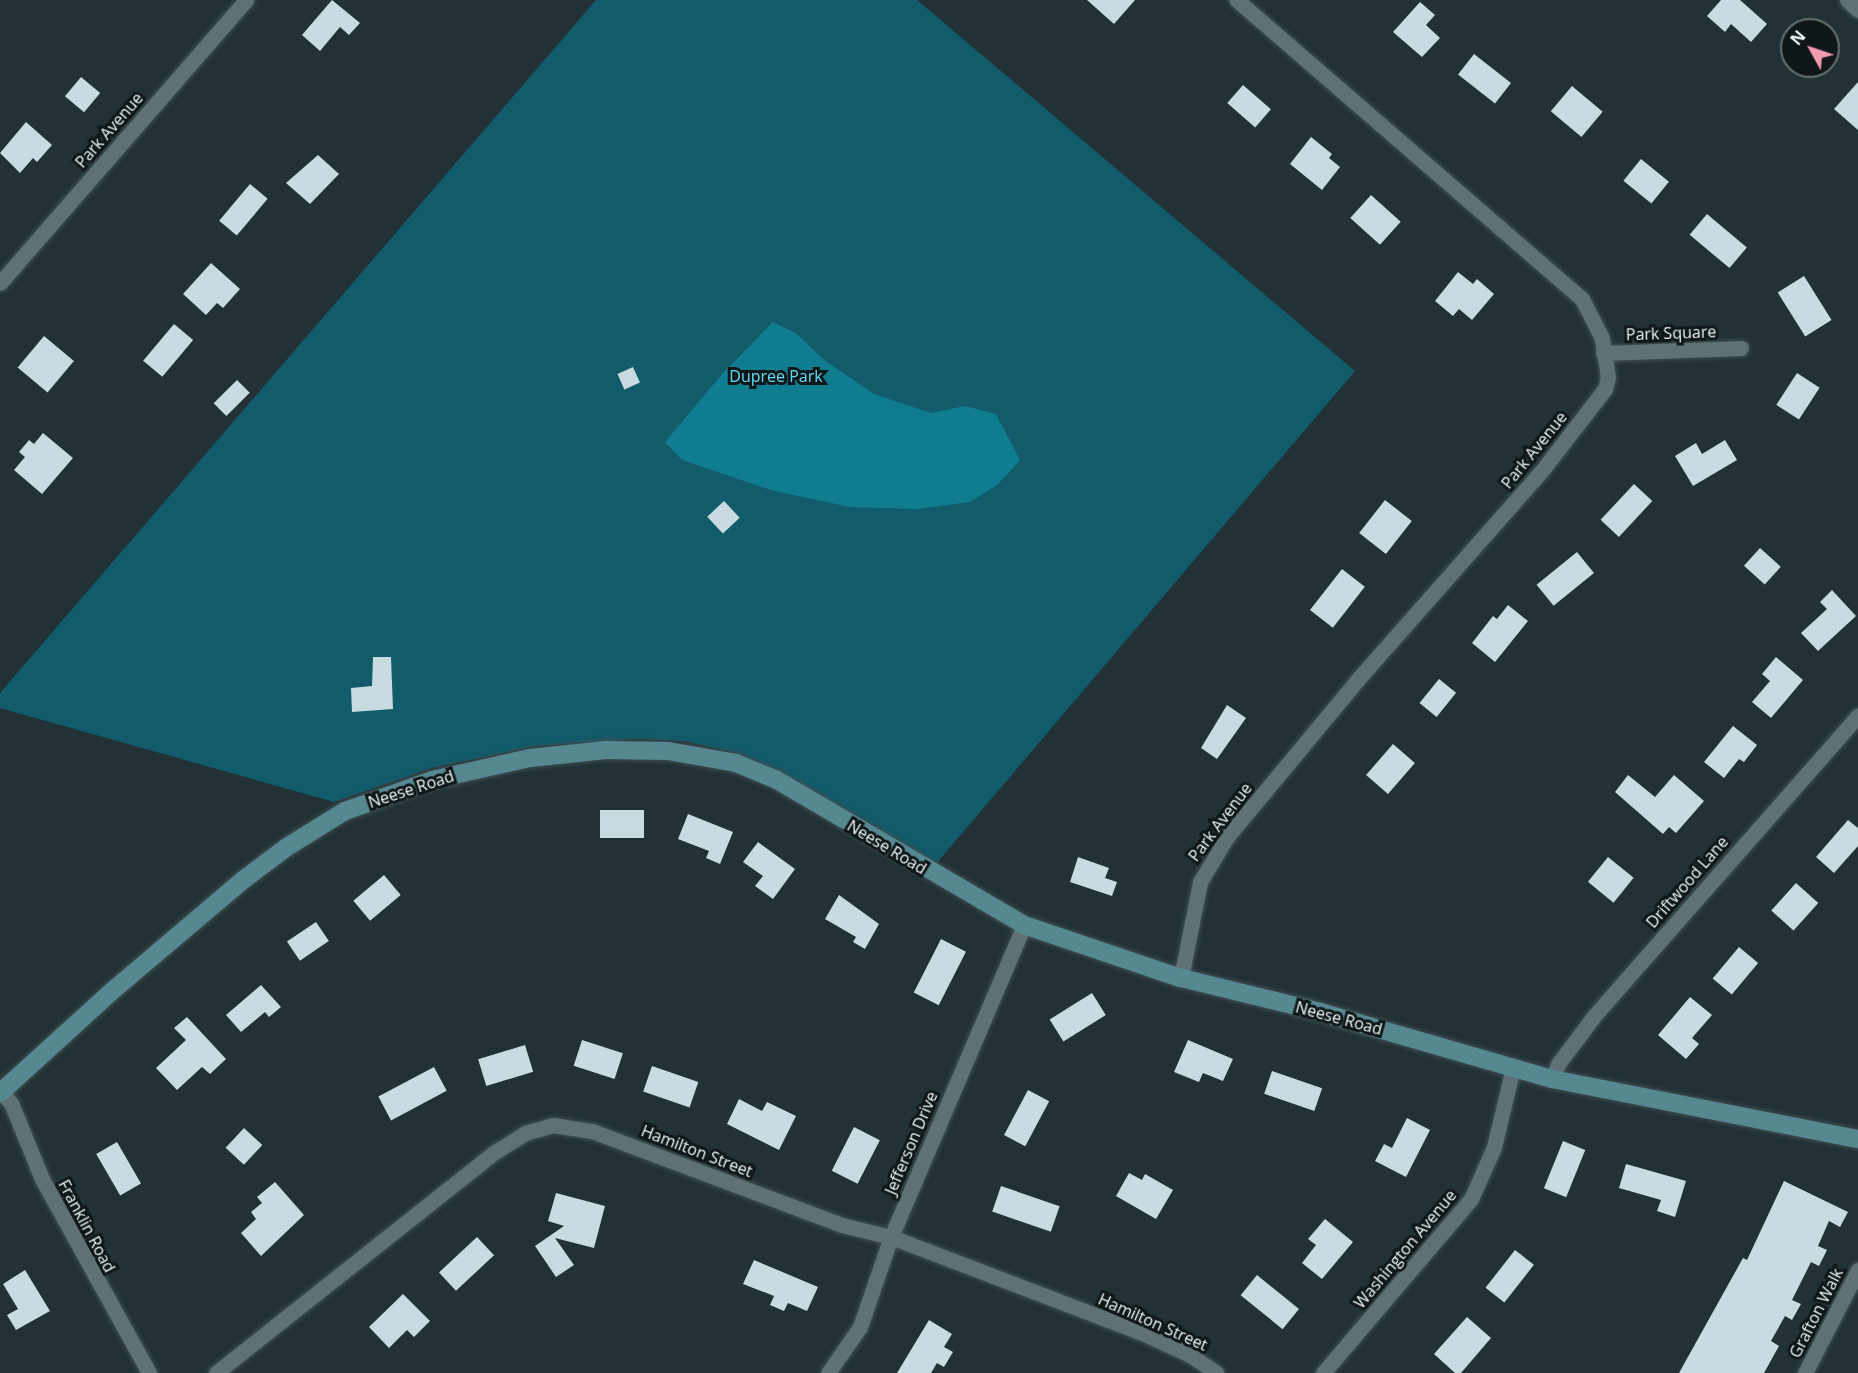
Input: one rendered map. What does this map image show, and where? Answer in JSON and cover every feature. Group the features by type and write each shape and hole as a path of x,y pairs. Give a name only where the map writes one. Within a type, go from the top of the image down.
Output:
{"street":[{"name":"Park Avenue","path":"0,283 246,0"},
{"name":"Park Avenue","path":"1181,978 1193,903 1203,871 1359,678 1540,473 1605,389 1608,377 1602,338 1593,314 1562,279 1237,0"},
{"path":"1847,0 1858,10"},
{"name":"Park Square","path":"1603,353 1742,348"},
{"name":"Driftwood Lane","path":"1552,1079 1558,1064 1593,1016 1858,716"},
{"name":"Neese Road","path":"1,1092 199,916 316,827 345,810 398,791 530,758 606,750 668,751 735,764 777,780 1024,925 1181,978 1320,1012 1552,1079 1858,1139"},
{"name":"Jefferson Drive","path":"828,1373 860,1326 891,1237 1024,925"},
{"name":"Washington Avenue","path":"1323,1373 1471,1199 1494,1148 1513,1068"},
{"name":"Franklin Road","path":"1,1092 11,1103 47,1189 149,1373"},
{"name":"Hamilton Street","path":"216,1373 495,1152 525,1133 553,1125 592,1131 842,1226 891,1237 1140,1332 1190,1355 1217,1373"},
{"name":"Grafton Walk","path":"1805,1373 1858,1270"}],"green space":[{"name":"Dupree Park","path":"596,0 917,0 1355,371 935,865 785,775 736,753 684,741 638,739 536,746 432,768 334,802 0,708 0,693"}],"shaded area":[{"path":"773,322 797,334 824,360 874,394 931,413 965,406 996,414 1020,460 997,485 970,502 917,509 850,507 774,491 682,460 665,442 722,374"}],"building":[{"path":"332,0 360,23 349,35 340,27 320,51 302,35"},
{"path":"1087,0 1135,0 1114,24"},
{"path":"1721,0 1740,0 1767,24 1751,42 1731,24 1725,32 1707,16"},
{"path":"1420,2 1435,15 1426,25 1440,38 1422,57 1393,32"},
{"path":"1474,54 1511,83 1495,103 1458,74"},
{"path":"81,77 100,93 84,112 65,96"},
{"path":"1858,82 1858,130 1834,109"},
{"path":"1243,85 1271,109 1255,127 1227,103"},
{"path":"1572,86 1603,112 1581,137 1551,111"},
{"path":"26,122 52,145 37,162 33,158 20,173 0,153"},
{"path":"1311,137 1332,154 1329,158 1340,167 1322,190 1290,164"},
{"path":"318,155 339,174 310,204 286,183"},
{"path":"1641,159 1669,182 1651,203 1623,181"},
{"path":"250,184 268,199 237,236 219,221"},
{"path":"1371,195 1401,222 1380,245 1350,218"},
{"path":"1707,214 1747,247 1729,268 1690,235"},
{"path":"211,263 240,289 223,308 217,303 206,315 183,294"},
{"path":"1458,272 1473,284 1477,279 1494,294 1472,320 1459,309 1453,316 1435,301"},
{"path":"1804,276 1832,320 1805,337 1778,292"},
{"path":"174,324 193,340 162,377 143,361"},
{"path":"44,336 74,361 48,392 18,367"},
{"path":"633,367 640,383 624,389 617,374"},
{"path":"1797,373 1820,388 1799,420 1776,405"},
{"path":"237,380 250,393 226,416 214,403"},
{"path":"43,433 73,458 42,494 14,470 25,457 19,452 29,440 34,444"},
{"path":"1725,440 1737,460 1693,486 1675,456 1696,443 1702,454"},
{"path":"1634,484 1652,501 1619,537 1601,520"},
{"path":"1385,500 1412,521 1386,554 1359,533"},
{"path":"724,501 740,518 723,534 707,517"},
{"path":"1760,548 1781,567 1765,585 1744,566"},
{"path":"1577,552 1594,573 1554,606 1537,585"},
{"path":"1342,569 1365,587 1333,628 1310,610"},
{"path":"1832,590 1856,616 1818,651 1801,633 1827,609 1820,602"},
{"path":"1508,605 1528,621 1495,662 1472,643 1493,616 1497,619"},
{"path":"373,657 391,657 393,709 352,712 351,688 372,686"},
{"path":"1776,657 1803,680 1771,718 1752,702 1770,681 1762,674"},
{"path":"1439,679 1456,693 1437,717 1419,703"},
{"path":"1227,705 1246,718 1217,759 1201,748"},
{"path":"1733,726 1757,745 1744,762 1739,759 1724,778 1704,762"},
{"path":"1393,744 1415,763 1388,794 1366,775"},
{"path":"1628,775 1655,797 1674,775 1704,801 1676,833 1669,827 1663,834 1615,792"},
{"path":"600,810 644,810 644,838 600,838"},
{"path":"688,814 733,832 720,864 706,858 709,851 678,839"},
{"path":"1848,820 1858,828 1858,846 1834,873 1816,857"},
{"path":"758,842 795,869 773,899 755,886 763,876 743,862"},
{"path":"1078,857 1109,868 1105,878 1117,882 1112,896 1070,882"},
{"path":"1608,857 1634,878 1614,903 1588,882"},
{"path":"384,875 401,895 370,921 353,901"},
{"path":"1796,883 1818,903 1794,931 1771,910"},
{"path":"839,895 879,924 865,949 853,942 856,937 825,919"},
{"path":"316,922 329,941 300,961 287,942"},
{"path":"941,939 966,952 939,1005 914,992"},
{"path":"1739,947 1758,963 1732,994 1713,978"},
{"path":"261,985 281,1007 269,1017 265,1012 241,1032 226,1015"},
{"path":"1092,993 1106,1015 1063,1042 1050,1019"},
{"path":"1690,997 1712,1015 1692,1038 1699,1044 1686,1059 1658,1035"},
{"path":"187,1017 226,1059 210,1074 202,1067 177,1090 156,1068 186,1040 174,1028"},
{"path":"582,1040 623,1053 615,1079 574,1066"},
{"path":"1188,1040 1233,1059 1223,1081 1203,1073 1199,1082 1174,1072"},
{"path":"525,1045 533,1072 486,1086 478,1059"},
{"path":"652,1066 698,1082 690,1107 643,1092"},
{"path":"434,1067 447,1091 391,1120 378,1097"},
{"path":"1272,1071 1322,1088 1314,1111 1264,1094"},
{"path":"1028,1090 1049,1101 1025,1146 1004,1135"},
{"path":"739,1099 762,1111 767,1102 796,1116 779,1150 727,1124"},
{"path":"1407,1118 1430,1130 1406,1177 1375,1161 1384,1144 1392,1148"},
{"path":"854,1127 880,1140 858,1184 832,1171"},
{"path":"244,1128 262,1145 244,1165 226,1148"},
{"path":"1563,1141 1585,1150 1566,1197 1544,1188"},
{"path":"117,1142 141,1184 120,1196 96,1154"},
{"path":"1626,1164 1686,1181 1675,1217 1657,1211 1661,1200 1619,1188"},
{"path":"1129,1173 1142,1180 1145,1174 1173,1190 1156,1219 1116,1196"},
{"path":"1784,1181 1848,1212 1840,1227 1829,1221 1818,1246 1827,1250 1819,1266 1811,1262 1792,1300 1801,1304 1792,1320 1785,1316 1771,1341 1779,1346 1764,1373 1679,1373 1743,1258 1747,1260"},
{"path":"275,1182 304,1215 261,1256 241,1233 256,1219 251,1212 262,1203 257,1197"},
{"path":"1001,1186 1060,1206 1051,1232 992,1212"},
{"path":"556,1193 605,1206 594,1248 555,1238 574,1265 556,1277 535,1246 564,1226 548,1221"},
{"path":"1325,1219 1353,1242 1322,1279 1302,1263 1316,1245 1308,1239"},
{"path":"477,1237 494,1255 456,1291 439,1272"},
{"path":"1515,1250 1534,1265 1504,1303 1485,1288"},
{"path":"754,1260 818,1287 807,1311 788,1303 784,1311 770,1305 774,1296 743,1284"},
{"path":"25,1270 50,1311 16,1330 7,1315 18,1309 3,1284"},
{"path":"1257,1275 1299,1309 1283,1329 1241,1295"},
{"path":"403,1294 430,1321 414,1337 407,1330 389,1348 369,1327"},
{"path":"1467,1317 1491,1338 1461,1373 1455,1373 1434,1354"},
{"path":"929,1320 952,1334 944,1347 953,1352 944,1367 937,1363 931,1373 897,1373"}]}
